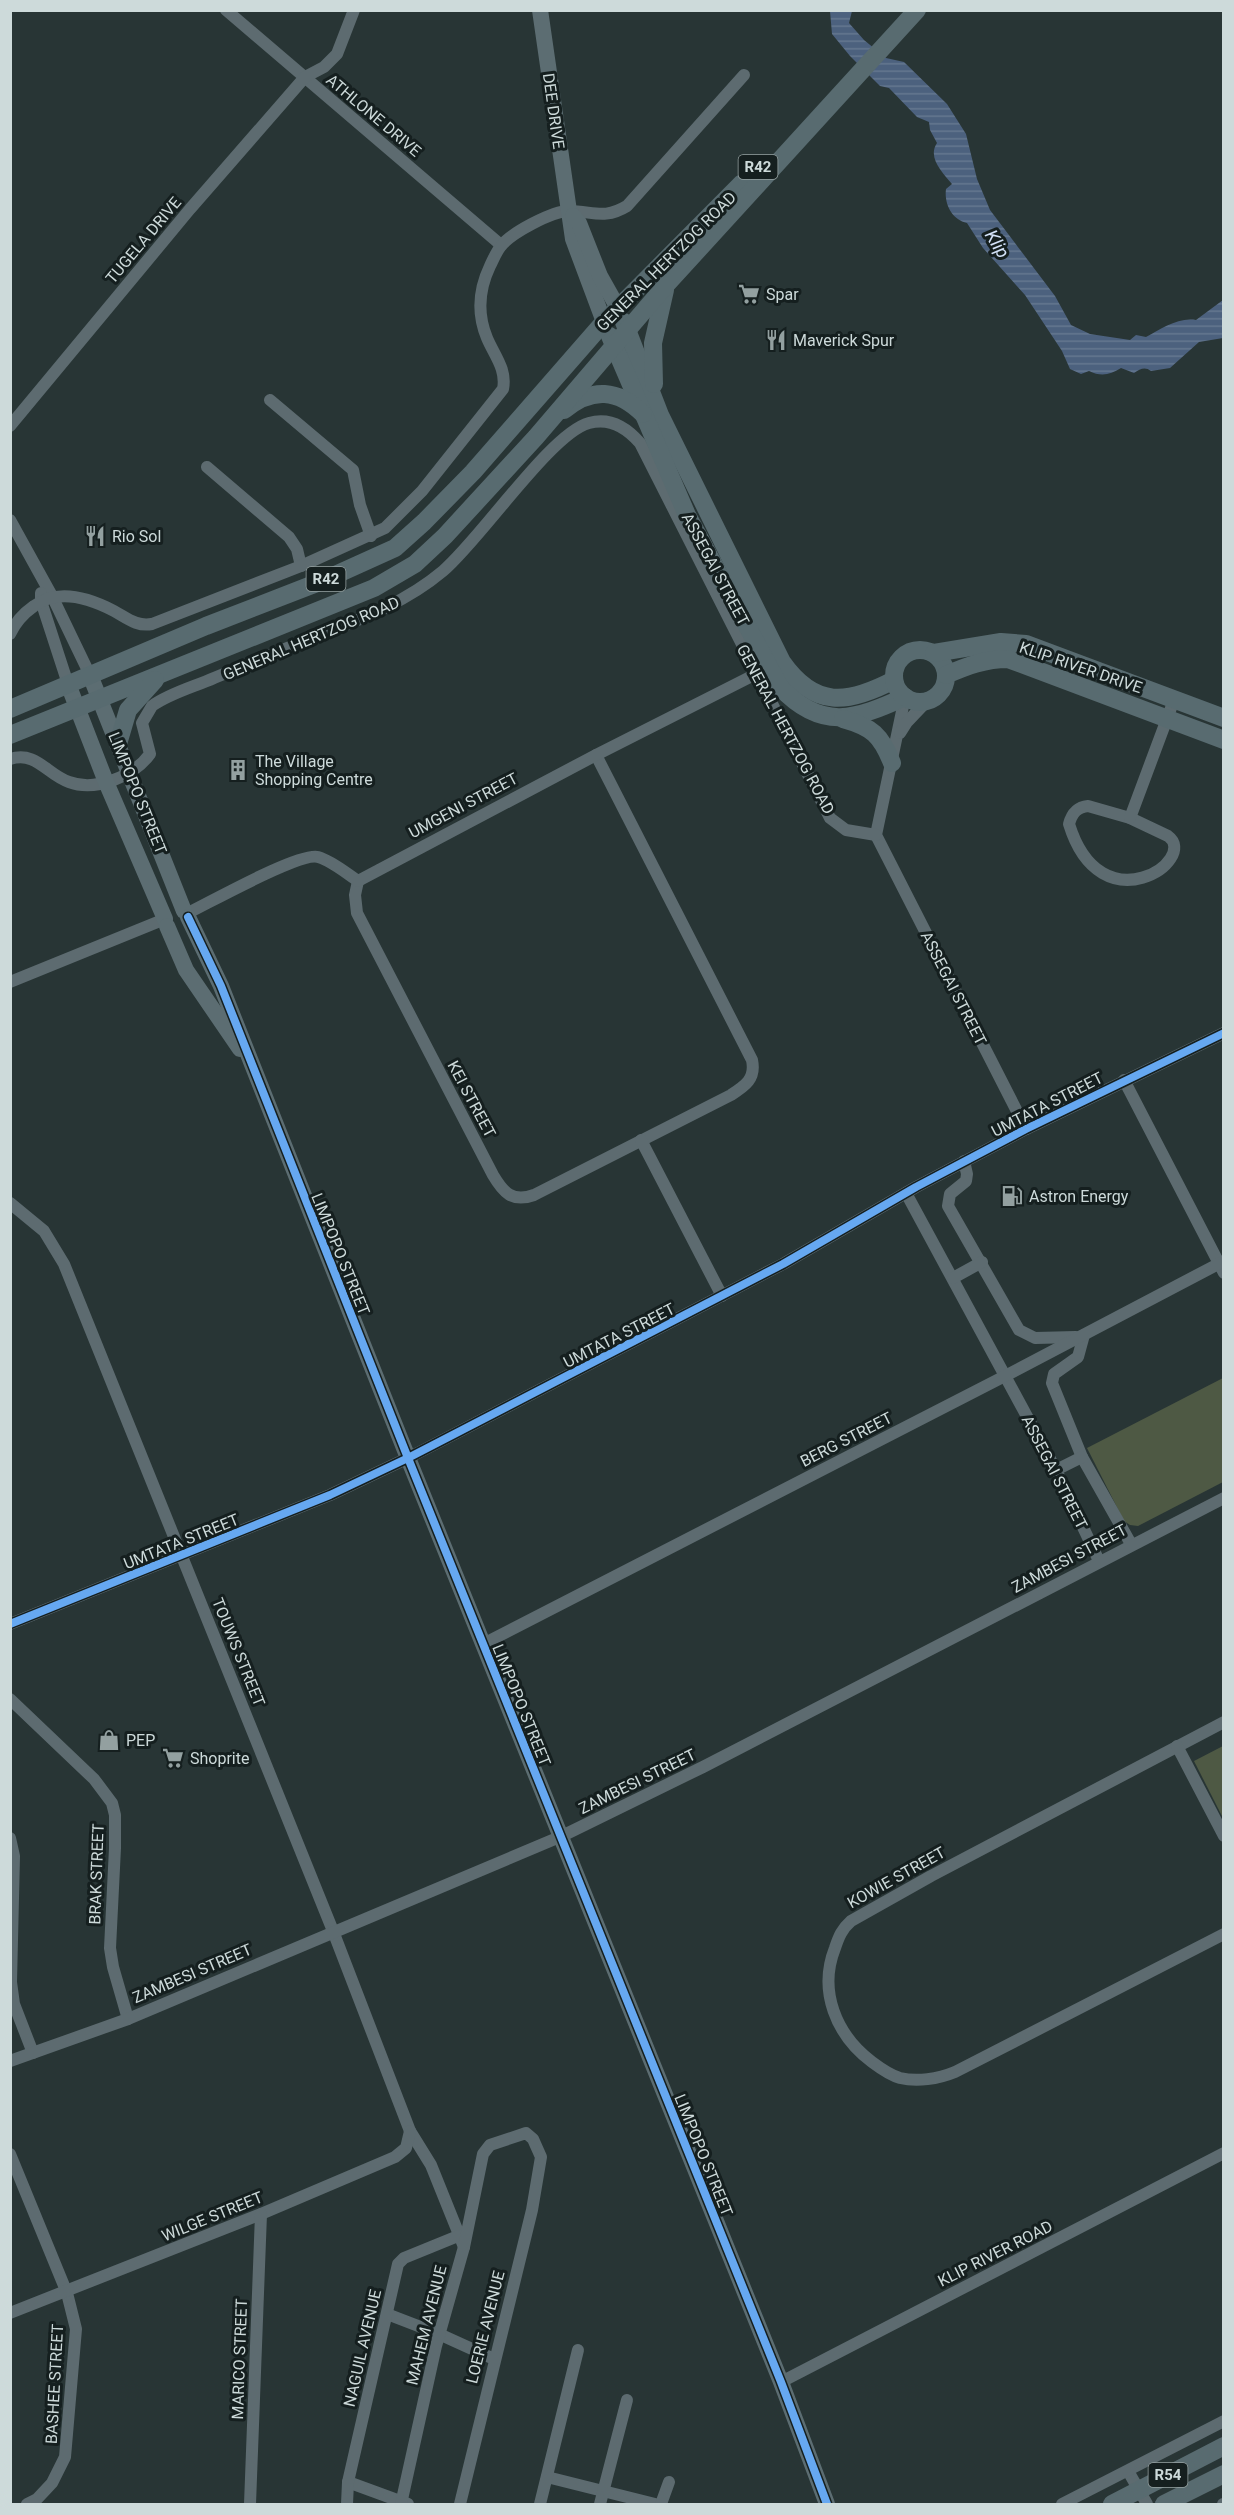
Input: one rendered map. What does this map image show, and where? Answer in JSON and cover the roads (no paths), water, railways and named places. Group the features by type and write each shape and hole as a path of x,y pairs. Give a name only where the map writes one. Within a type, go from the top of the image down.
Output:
{"main road":[{"name":"GENERAL HERTZOG ROAD","path":"10,735 345,600 405,570 445,536 546,425 666,285 907,13"},
{"name":"GENERAL HERTZOG ROAD","path":"10,709 322,581 395,548 473,472 604,322 837,90"},
{"path":"546,425 574,404 603,393 615,395 650,411 653,343 666,285"},
{"name":"ASSEGAI STREET","path":"618,308 628,329 650,411 687,515 774,678 800,705 814,712 841,718 867,714 905,697"},
{"name":"ASSEGAI STREET","path":"604,322 614,345 789,672 811,691 827,698 848,699 870,692 894,680"},
{"name":"KLIP RIVER DRIVE","path":"894,680 897,663 909,652 917,649 934,653 1001,642 1026,644 1224,718"},
{"path":"894,680 897,689 905,697 918,702 927,701 941,691 946,675 941,659 934,653"},
{"name":"KLIP RIVER DRIVE","path":"946,675 972,663 990,659 1008,659 1224,740"},
{"path":"118,744 124,717 130,707 160,675"},
{"path":"841,718 862,725 878,735 885,743 892,763"},
{"name":"R54","path":"1112,2505 1143,2497 1224,2446"},
{"name":"R54","path":"1164,2505 1224,2474"}],"street":[{"name":"ATHLONE DRIVE","path":"225,10 501,245"},
{"name":"TUGELA DRIVE","path":"10,426 190,208 304,77 324,67 337,54 354,10"},
{"name":"DEE DRIVE","path":"540,10 573,239 604,322"},
{"path":"10,634 20,620 47,598 70,597 93,602 137,624 146,625 158,622 300,566 371,536 390,524 422,491 502,389 504,374 486,336 480,298 483,280 501,245 525,228 553,215 569,211 600,215 616,213 627,206 744,75"},
{"name":"DEE DRIVE","path":"569,211 579,223 600,276 618,308"},
{"path":"270,400 353,470 360,505 371,536"},
{"name":"GENERAL HERTZOG ROAD","path":"10,759 20,755 28,757 70,783 106,782 130,772 150,754 142,723 152,706 271,654 377,612 417,591 443,571 475,540 546,456 574,430 588,423 603,421 630,431 640,443 830,818 846,830 876,835"},
{"path":"207,467 289,537 297,549 300,566"},
{"path":"10,520 41,580 68,684"},
{"path":"47,598 90,675"},
{"name":"UMGENI STREET","path":"357,881 756,674"},
{"name":"LIMPOPO STREET","path":"90,675 186,914 221,986 408,1458 781,2382 827,2505"},
{"name":"LIMPOPO STREET","path":"68,684 106,782 186,970 252,1067"},
{"path":"876,835 905,697"},
{"path":"1130,818 1174,700"},
{"path":"896,742 907,722 927,701"},
{"name":"KEI STREET","path":"357,881 355,895 357,913 488,1164 506,1194 521,1199 534,1196 744,1087 752,1077 754,1067 748,1051 596,755"},
{"path":"1088,806 1130,818 1168,836 1174,845 1164,865 1157,872 1140,880 1111,878 1100,871 1086,856 1069,824 1074,812 1081,807 1088,806"},
{"name":"ASSEGAI STREET","path":"876,835 1026,1129"},
{"path":"10,982 166,923 170,909 177,908 186,914 291,862 310,856 323,859 357,881"},
{"name":"UMTATA STREET","path":"10,1624 330,1495 408,1458 783,1264 964,1161 1124,1080 1224,1033"},
{"path":"1124,1080 1222,1266"},
{"path":"641,1140 722,1296"},
{"path":"964,1161 968,1174 966,1181 950,1194 948,1206 1022,1333 1035,1338 1082,1336"},
{"name":"ASSEGAI STREET","path":"906,1193 1056,1470 1100,1561"},
{"name":"TOUWS STREET","path":"10,1203 36,1223 58,1251 333,1931 410,2131 431,2165 461,2242"},
{"path":"953,1278 982,1262"},
{"name":"BERG STREET","path":"483,1644 1222,1266"},
{"name":"ASSEGAI STREET","path":"1082,1336 1078,1357 1056,1372 1051,1380 1082,1457 1131,1544"},
{"path":"1056,1470 1082,1457"},
{"name":"ZAMBESI STREET","path":"10,2061 128,2019 562,1836 703,1767 1131,1544 1223,1499"},
{"name":"BRAK STREET","path":"10,1699 94,1779 112,1803 115,1815 115,1848 110,1948 128,2019"},
{"name":"KOWIE STREET","path":"1224,1722 931,1876 851,1921 839,1936 829,1966 828,1986 832,2005 845,2036 864,2056 881,2069 902,2078 934,2078 955,2072 1224,1934"},
{"path":"1177,1746 1224,1836"},
{"path":"10,1838 14,1856 12,1996 33,2053"},
{"name":"WILGE STREET","path":"10,2313 261,2214 395,2157 406,2148 410,2131"},
{"name":"LOERIE AVENUE","path":"460,2505 532,2210 541,2157 533,2139 526,2133 490,2145 483,2154"},
{"name":"KLIP RIVER ROAD","path":"781,2382 1224,2153"},
{"name":"BASHEE STREET","path":"10,2154 67,2292 74,2318 76,2338 67,2448 63,2464 43,2493 27,2505"},
{"name":"MAHEM AVENUE","path":"403,2504 439,2334 483,2154"},
{"name":"MARICO STREET","path":"250,2505 261,2214"},
{"name":"NAGUIL AVENUE","path":"347,2505 348,2482 400,2261 461,2242"},
{"path":"387,2314 494,2359"},
{"path":"540,2505 578,2350"},
{"path":"600,2505 627,2400"},
{"path":"1062,2505 1224,2421"},
{"path":"1128,2471 1143,2497"},
{"path":"547,2477 655,2505"},
{"path":"348,2482 403,2504"},
{"path":"661,2505 669,2482"}],"water":[{"name":"Klip","path":"830,11 852,11 849,23 864,40 886,58 904,62 947,104 966,134 977,179 990,210 1055,296 1071,325 1090,334 1130,340 1136,335 1146,337 1176,322 1196,320 1223,300 1223,338 1199,342 1170,368 1151,371 1142,369 1134,373 1121,368 1101,375 1089,371 1081,374 1070,369 1062,351 1025,295 983,248 967,223 957,219 950,210 946,200 946,189 952,184 935,160 934,149 937,143 930,130 929,122 917,117 889,88 880,86 850,56 832,34"}],"place":[{"name":"Spar","path":"749,294"},
{"name":"Maverick Spur","path":"776,340"},
{"name":"Rio Sol","path":"95,536"},
{"name":"The Village Shopping Centre","path":"238,770"},
{"name":"Astron Energy","path":"1012,1196"},
{"name":"PEP","path":"109,1740"},
{"name":"Shoprite","path":"173,1758"}]}
